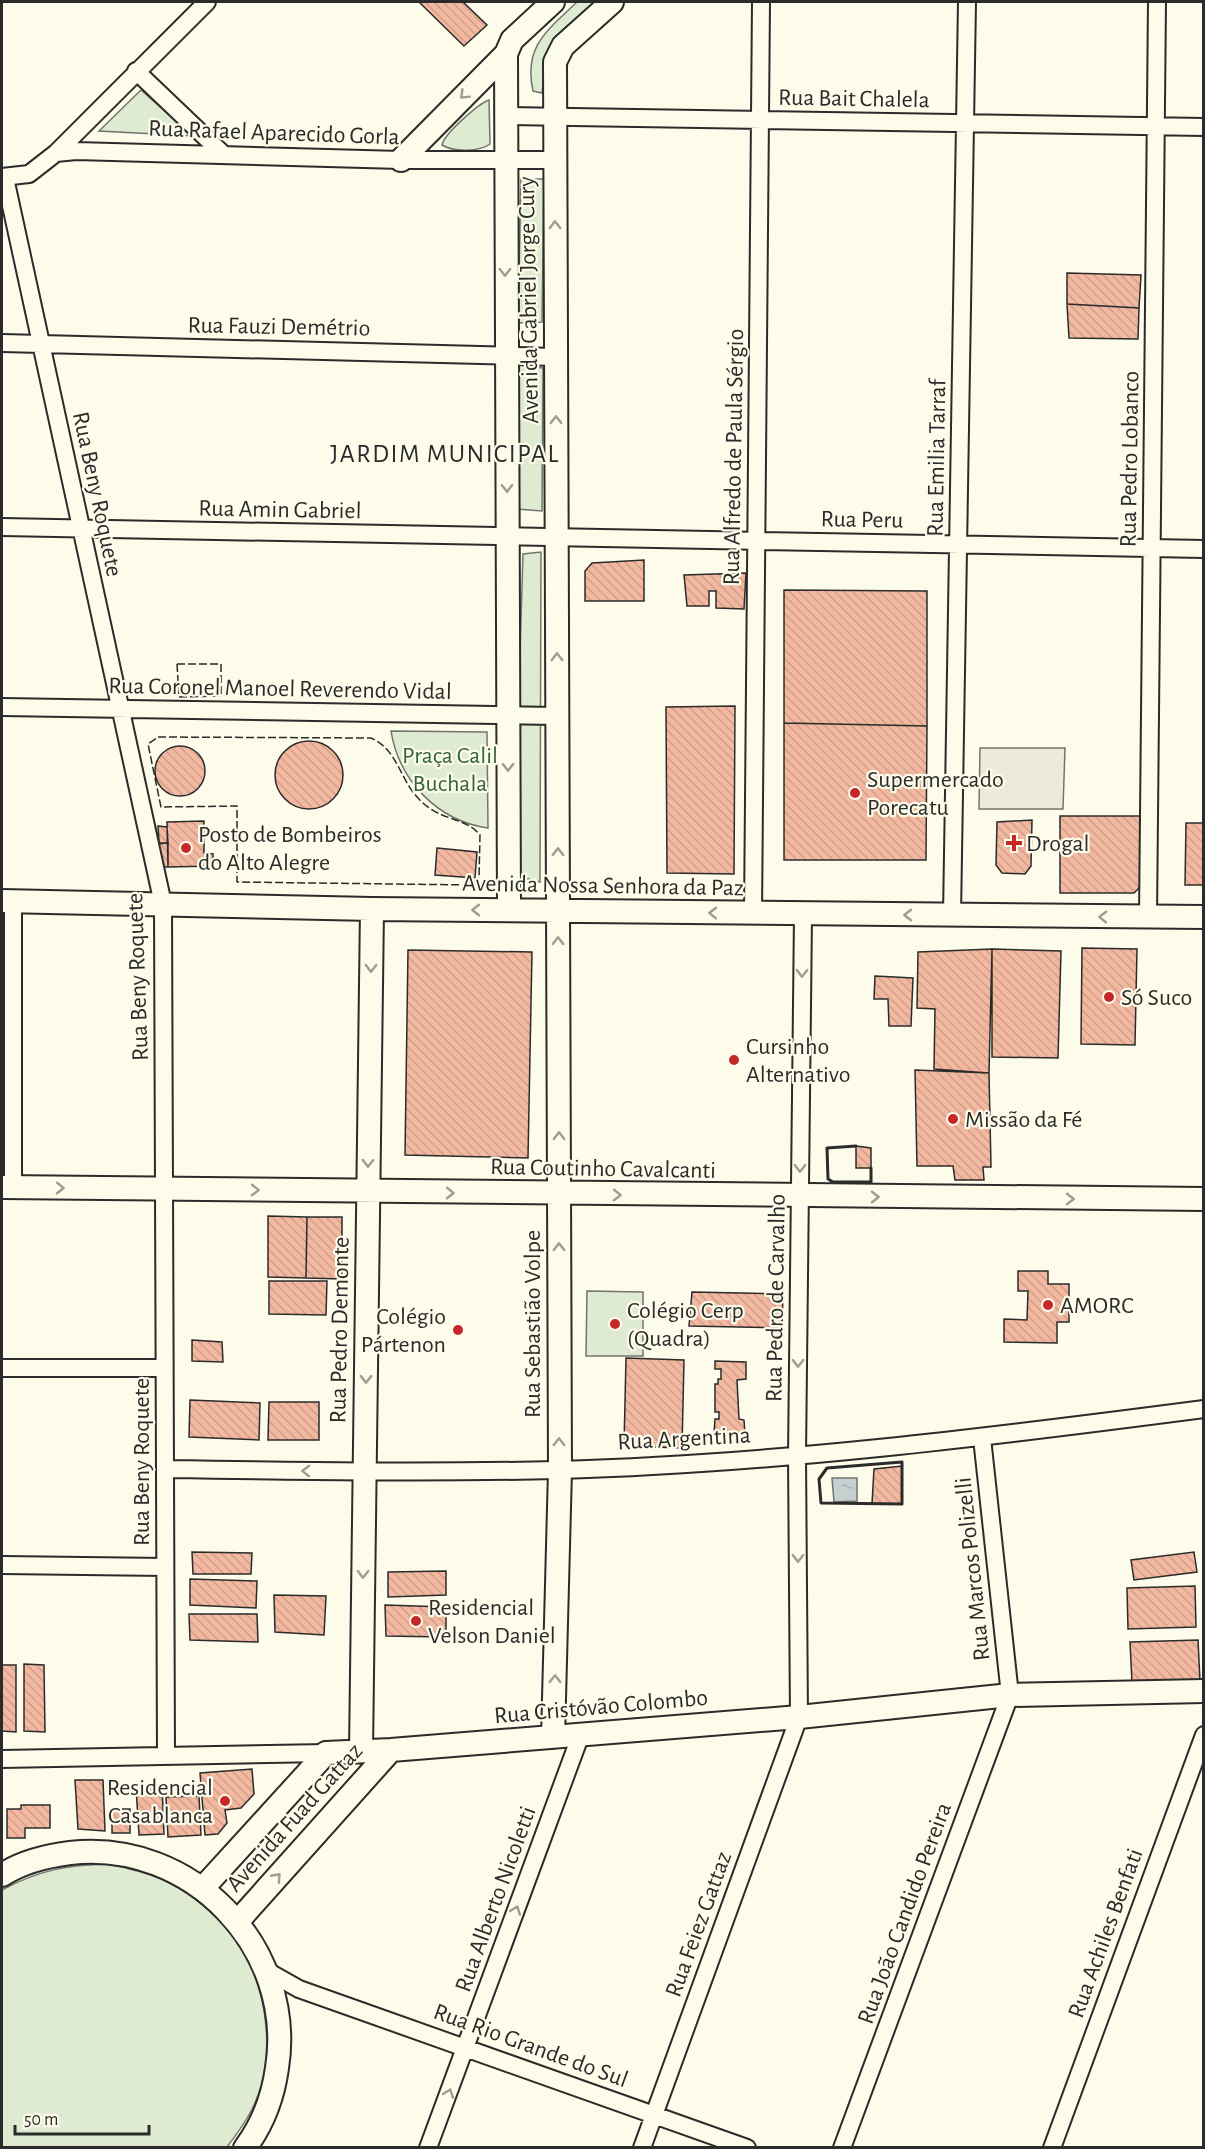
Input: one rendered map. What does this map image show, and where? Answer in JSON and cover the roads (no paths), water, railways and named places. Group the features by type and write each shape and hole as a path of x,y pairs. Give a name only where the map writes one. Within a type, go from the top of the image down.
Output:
{"main road":[{"path":"401,160 506,54 512,40 552,2"},
{"name":"Avenida Gabriel Jorge Cury","path":"558,910 555,62 564,46 612,2"},
{"name":"Avenida Gabriel Jorge Cury","path":"506,54 504,160 509,910"},
{"name":"Avenida Nossa Senhora da Paz","path":"7,902 803,915 1203,917"},
{"name":"Rua Pedro Demonte","path":"361,1751 372,909"},
{"name":"Rua Sebastião Volpe","path":"553,1737 560,1470 558,910"},
{"name":"Rua Coutinho Cavalcanti","path":"7,1187 800,1197 1203,1199"},
{"name":"Rua Cristóvão Colombo","path":"326,1753 391,1750 799,1718 1010,1695 1203,1691"},
{"name":"Avenida Fuad Gattaz","path":"238,1921 391,1750"},
{"name":"Avenida Fuad Gattaz","path":"203,1888 326,1753"},
{"path":"2,1875 50,1856 90,1851 130,1855 159,1864 203,1888 238,1921 255,1945 277,2001 280,2048 273,2093 255,2136 245,2148"}],"street":[{"path":"3,178 29,174 56,153 207,2"},
{"name":"Rua Alfredo de Paula Sérgio","path":"753,914 761,2"},
{"name":"Rua Emilia Tarraf","path":"952,915 967,2"},
{"name":"Rua Pedro Lobanco","path":"1148,917 1157,2"},
{"path":"136,71 223,154"},
{"name":"Rua Bait Chalela","path":"504,116 1203,127"},
{"name":"Rua Rafael Aparecido Gorla","path":"56,153 76,151 401,160 554,160"},
{"name":"Rua Beny Roquete","path":"3,178 163,904 166,1755"},
{"name":"Rua Fauzi Demétrio","path":"2,343 556,357"},
{"name":"Rua Amin Gabriel","path":"2,527 557,538"},
{"name":"Rua Peru","path":"557,538 1203,549"},
{"name":"Rua Coronel Manoel Reverendo Vidal","path":"2,707 557,716"},
{"path":"7,902 7,1187"},
{"name":"Rua Pedro de Carvalho","path":"799,1718 797,1456 803,915"},
{"path":"2,1368 164,1368"},
{"name":"Rua Argentina","path":"165,1469 365,1472 560,1470 797,1456 982,1438 1203,1409"},
{"name":"Rua Marcos Polizelli","path":"982,1438 1010,1695"},
{"path":"2,1565 165,1567"},
{"name":"Rua João Candido Pereira","path":"842,2148 1010,1695"},
{"name":"Rua Feiez Gattaz","path":"642,2148 799,1718"},
{"name":"Rua Alberto Nicoletti","path":"428,2148 581,1734"},
{"name":"Rua Achiles Benfati","path":"1052,2148 1203,1735"},
{"name":"Rua Cristóvão Colombo","path":"2,1759 326,1753"},
{"name":"Rua Rio Grande do Sul","path":"267,1971 299,1989 747,2148"},
{"path":"277,2001 299,1989"}],"water":[{"path":"832,1478 857,1478 857,1501 834,1502"}],"place":[{"name":"Supermercado Porecatu","path":"855,793"},
{"name":"Drogal","path":"1014,843"},
{"name":"Posto de Bombeiros do Alto Alegre","path":"186,848"},
{"name":"Só Suco","path":"1109,997"},
{"name":"Cursinho Alternativo","path":"734,1060"},
{"name":"Missão da Fé","path":"953,1119"},
{"name":"AMORC","path":"1048,1305"},
{"name":"Colégio Cerp (Quadra)","path":"615,1324"},
{"name":"Colégio Pártenon","path":"458,1330"},
{"name":"Residencial Velson Daniel","path":"416,1621"},
{"name":"Residencial Casablanca","path":"225,1801"}],"district":[{"name":"JARDIM MUNICIPAL","path":"445,453"}],"park label":[{"name":"Praça Calil Buchala","path":"450,769"}]}
